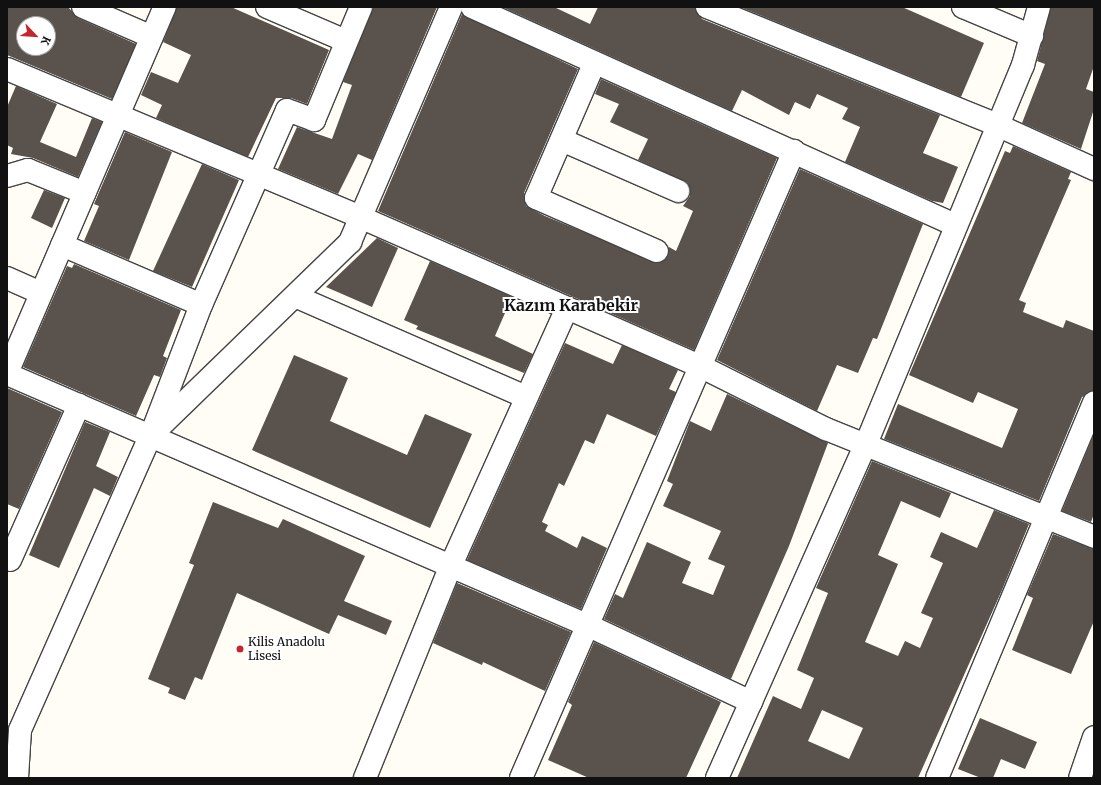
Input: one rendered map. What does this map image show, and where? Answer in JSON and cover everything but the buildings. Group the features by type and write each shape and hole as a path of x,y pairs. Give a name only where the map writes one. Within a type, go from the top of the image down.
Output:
{"street":[{"path":"83,7 152,37"},
{"path":"165,7 120,115 7,373 589,626 751,702"},
{"path":"267,7 346,41"},
{"path":"16,778 13,727 150,436 201,305 286,110 314,120 361,7"},
{"path":"150,436 297,297 350,242 452,7"},
{"path":"472,7 594,64 794,151 955,225"},
{"path":"707,7 997,126 1094,169"},
{"path":"963,7 1032,36"},
{"path":"717,778 866,444 997,126 1032,36 1039,7"},
{"path":"594,64 536,198 657,251"},
{"path":"7,69 120,115 360,217 700,366 826,429 1094,537"},
{"path":"562,140 678,191"},
{"path":"521,778 589,626 794,151"},
{"path":"7,176 28,170 85,193"},
{"path":"62,245 201,305"},
{"path":"7,278 41,293"},
{"path":"297,297 526,397"},
{"path":"365,778 451,565 567,308"},
{"path":"937,778 1094,402"},
{"path":"10,560 79,405"},
{"path":"1080,778 1094,737"}],"place":[{"name":"Kilis Anadolu Lisesi","path":"240,649"}],"district":[{"name":"Kazım Karabekir","path":"571,305"}]}
